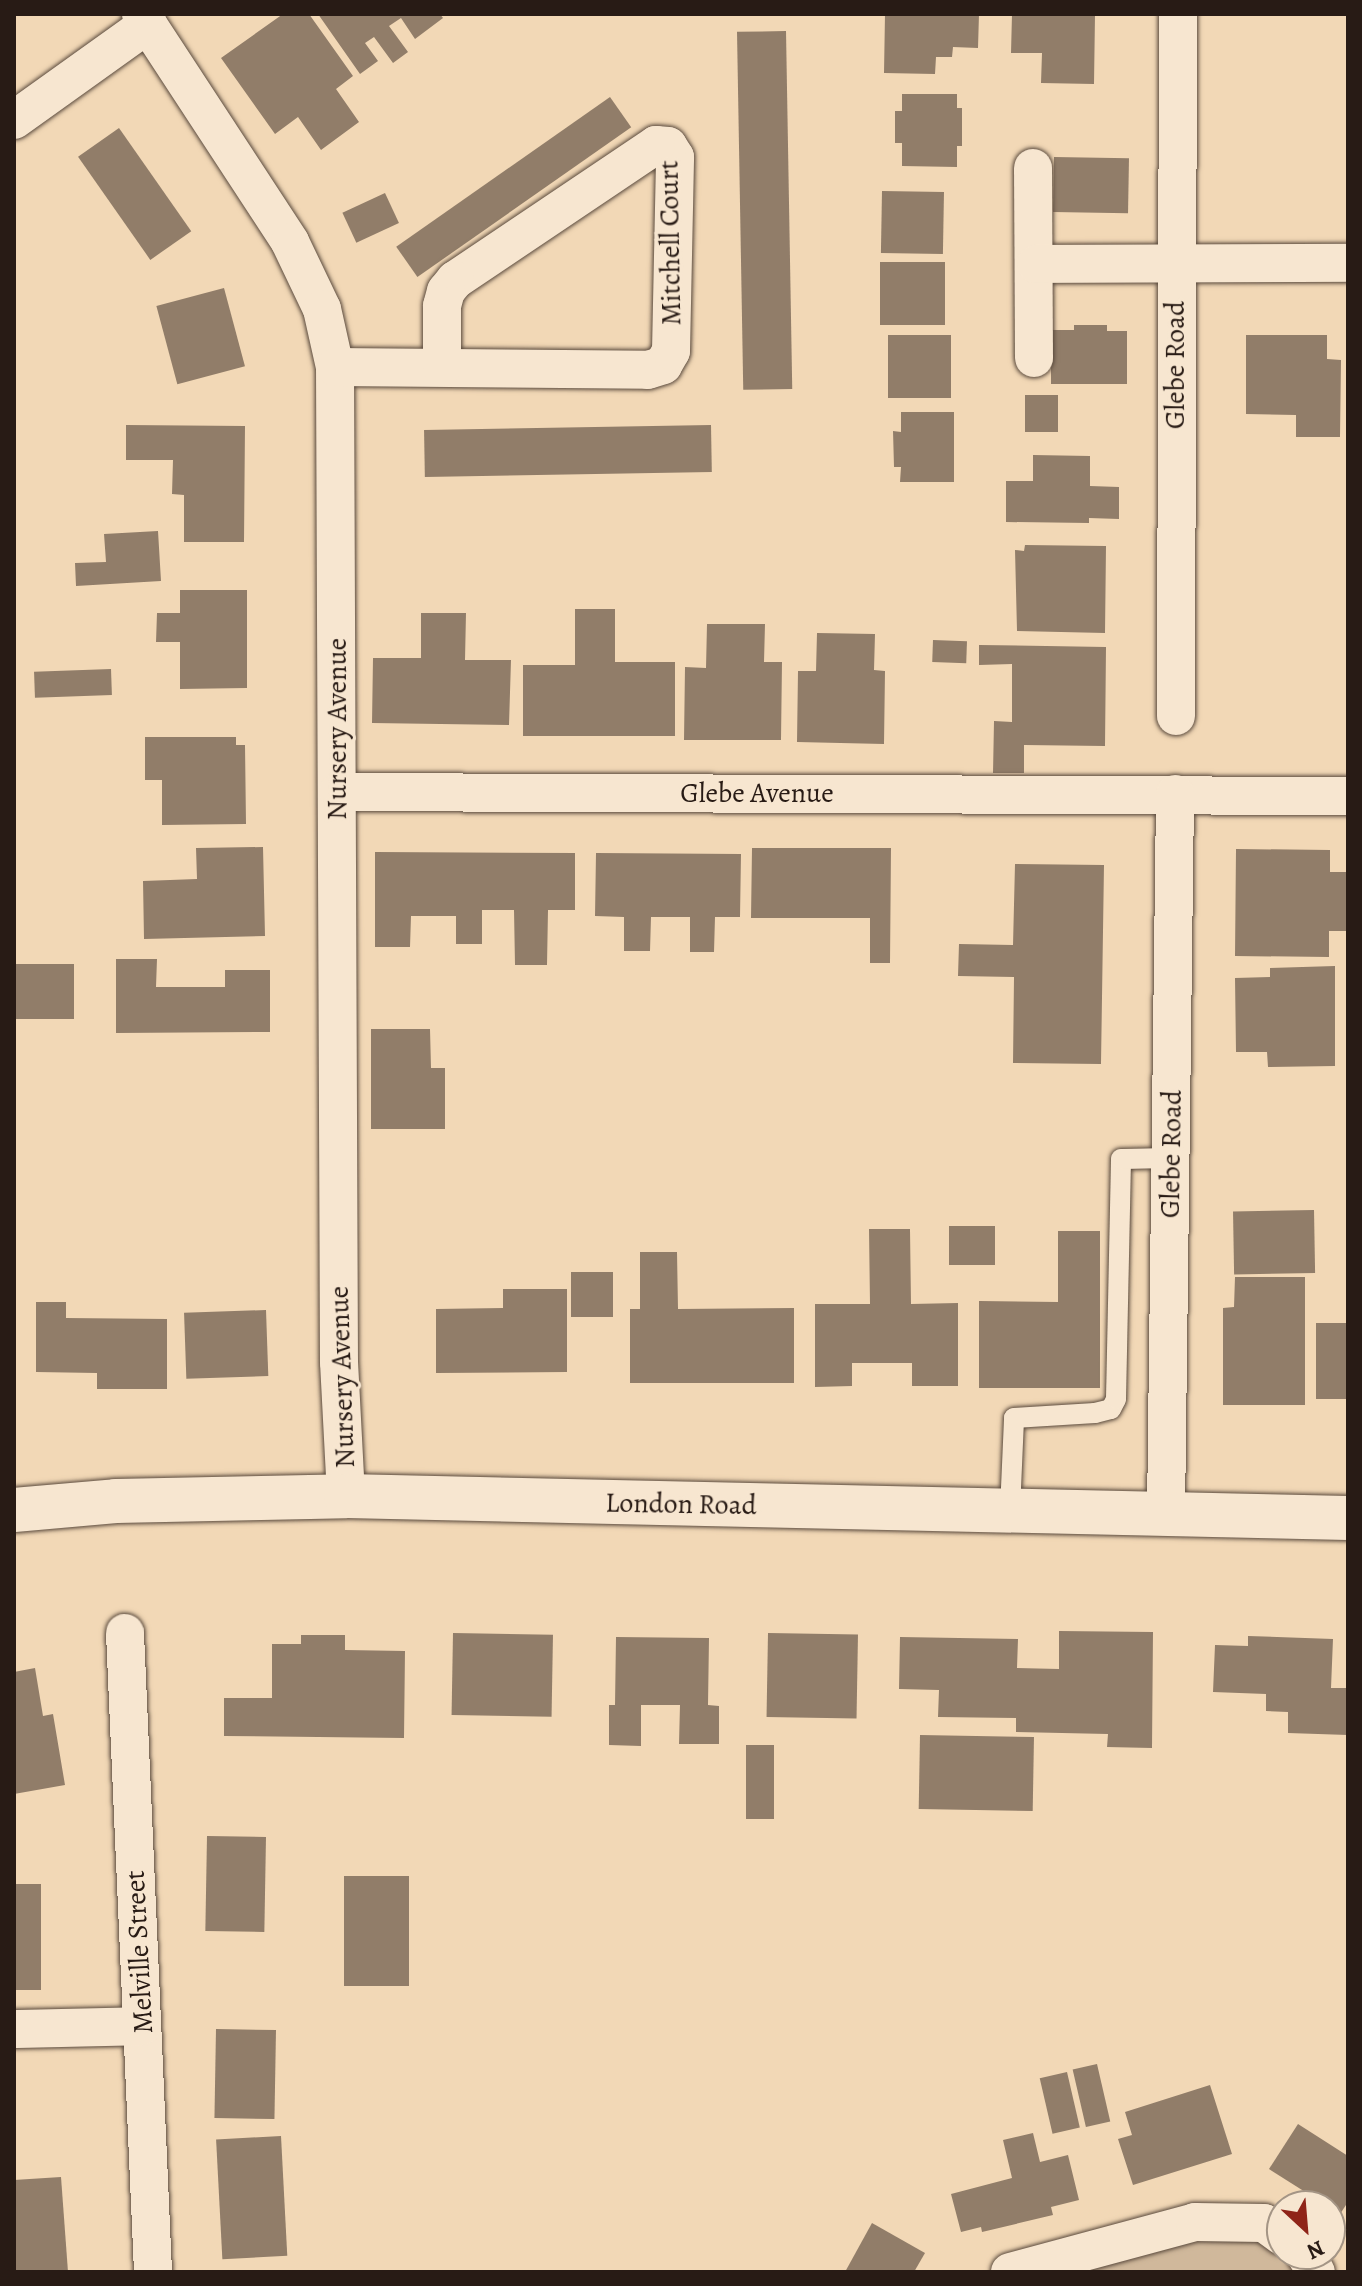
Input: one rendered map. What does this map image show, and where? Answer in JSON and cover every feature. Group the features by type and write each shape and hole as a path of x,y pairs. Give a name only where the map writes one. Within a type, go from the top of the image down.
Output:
{"main road":[{"name":"London Road","path":"14,1510 116,1501 346,1496 1348,1518"}],"street":[{"name":"Glebe Road","path":"1176,716 1178,14"},
{"path":"14,120 145,19"},
{"name":"Nursery Avenue","path":"145,19 290,242 322,309 335,367 339,1347 346,1496"},
{"name":"Mitchell Court","path":"335,367 648,370 663,365 671,351 675,157 668,146 656,145 455,280 446,291 442,306 442,367"},
{"path":"1033,168 1036,264 1034,358"},
{"path":"1036,264 1348,263"},
{"name":"Glebe Avenue","path":"338,792 1348,796"},
{"name":"Glebe Road","path":"1166,1514 1175,794"},
{"name":"Melville Street","path":"125,1633 153,2272"},
{"path":"14,2029 142,2026"},
{"path":"1010,2272 1195,2222 1266,2224"}],"lane":[{"path":"1010,1511 1014,1418 1095,1413 1111,1409 1116,1399 1121,1159 1171,1158"}],"shaded area":[{"path":"1264,2223 1266,2270 1316,2272 1010,2272"}],"building":[{"path":"283,14 309,14 353,76 336,89 359,122 321,150 298,117 275,134 221,58"},
{"path":"318,14 440,14 443,18 415,39 401,18 389,26 408,52 393,63 374,37 365,43 378,61 360,74"},
{"path":"885,14 979,14 978,48 953,47 952,57 936,57 935,74 884,73"},
{"path":"1012,14 1095,15 1094,84 1041,83 1042,53 1011,53"},
{"path":"786,31 792,389 743,390 737,32"},
{"path":"902,94 957,94 957,108 962,108 962,146 957,146 957,167 902,166 902,143 895,143 895,111 902,111"},
{"path":"610,97 631,127 417,277 396,247"},
{"path":"119,128 191,231 150,260 78,157"},
{"path":"1054,157 1129,158 1128,213 1053,212"},
{"path":"882,191 944,192 943,254 881,253"},
{"path":"385,193 399,223 356,243 342,213"},
{"path":"880,262 945,262 945,325 880,325"},
{"path":"224,288 245,366 177,384 156,306"},
{"path":"1074,325 1107,325 1107,331 1127,331 1127,384 1051,384 1051,330 1074,330"},
{"path":"888,335 951,335 951,398 888,398"},
{"path":"1246,335 1327,335 1327,359 1341,360 1340,437 1296,437 1296,415 1246,414"},
{"path":"1025,395 1058,395 1058,432 1025,432"},
{"path":"901,412 954,412 954,482 900,482 901,467 894,467 893,431 901,432"},
{"path":"126,425 245,426 244,542 184,542 184,495 172,494 173,460 126,460"},
{"path":"711,425 712,472 425,477 424,430"},
{"path":"1033,455 1090,456 1090,486 1119,487 1119,519 1089,518 1089,523 1006,522 1006,481 1033,481"},
{"path":"158,531 161,581 76,586 75,563 106,562 104,534"},
{"path":"1025,545 1106,546 1105,633 1017,631 1015,550 1024,551"},
{"path":"180,590 247,590 247,688 180,689 180,642 156,642 157,613 180,613"},
{"path":"575,609 615,609 615,662 675,662 675,736 523,736 523,665 575,665"},
{"path":"421,613 466,613 465,660 511,660 509,725 372,723 373,658 421,658"},
{"path":"707,624 765,624 764,662 782,662 781,740 684,740 685,667 706,668"},
{"path":"817,633 875,634 874,670 885,671 884,744 797,742 798,671 816,671"},
{"path":"933,640 967,641 966,663 932,662"},
{"path":"979,645 1106,647 1105,746 1024,745 1024,773 993,773 994,721 1012,722 1012,664 979,665"},
{"path":"111,669 112,695 35,698 34,672"},
{"path":"145,737 236,737 236,745 245,745 246,824 162,825 162,780 145,780"},
{"path":"263,847 265,936 144,939 143,881 197,879 196,848"},
{"path":"752,848 891,848 890,963 870,963 870,918 751,918"},
{"path":"1236,849 1330,850 1330,872 1348,872 1348,931 1329,931 1329,957 1235,956"},
{"path":"375,852 575,853 575,910 548,910 547,965 515,965 514,910 482,910 482,944 456,944 456,916 411,916 410,947 375,947"},
{"path":"596,853 741,854 740,917 715,917 714,952 690,952 690,917 651,917 650,951 624,951 624,917 595,916"},
{"path":"1015,864 1104,865 1101,1064 1013,1063 1014,977 958,976 959,944 1013,945"},
{"path":"116,959 157,959 156,987 225,987 225,970 270,970 270,1032 116,1033"},
{"path":"14,964 74,964 74,1019 14,1019"},
{"path":"1335,966 1335,1066 1268,1067 1267,1052 1236,1052 1235,978 1270,977 1270,968"},
{"path":"371,1029 430,1029 431,1068 445,1068 445,1129 371,1129"},
{"path":"1314,1210 1315,1273 1234,1274 1233,1211"},
{"path":"949,1226 995,1226 995,1265 949,1265"},
{"path":"869,1229 910,1229 911,1304 958,1303 958,1386 912,1386 912,1363 852,1363 852,1386 815,1387 815,1304 870,1304"},
{"path":"1058,1231 1100,1231 1100,1388 979,1388 979,1301 1058,1302"},
{"path":"640,1252 677,1252 678,1309 794,1308 794,1383 630,1383 630,1309 640,1309"},
{"path":"571,1272 613,1272 613,1317 571,1317"},
{"path":"1235,1277 1305,1277 1305,1405 1223,1405 1223,1308 1234,1307"},
{"path":"503,1289 567,1289 567,1372 436,1373 436,1309 503,1308"},
{"path":"36,1302 66,1302 66,1318 167,1319 167,1389 97,1389 97,1373 36,1372"},
{"path":"266,1310 268,1376 186,1379 184,1313"},
{"path":"1316,1323 1348,1323 1348,1399 1316,1399"},
{"path":"1059,1631 1153,1632 1152,1748 1107,1747 1108,1734 1016,1732 1016,1718 938,1717 939,1690 899,1689 900,1637 1018,1639 1017,1668 1059,1669"},
{"path":"453,1633 553,1635 552,1717 452,1715"},
{"path":"768,1633 858,1635 857,1719 767,1717"},
{"path":"301,1635 345,1635 345,1650 405,1651 404,1738 224,1736 224,1698 272,1698 272,1644 301,1644"},
{"path":"1248,1636 1333,1639 1331,1688 1348,1688 1348,1735 1288,1733 1288,1712 1266,1711 1266,1694 1213,1692 1215,1645 1248,1646"},
{"path":"616,1637 709,1638 708,1705 719,1706 719,1744 679,1744 680,1705 641,1705 641,1746 609,1745 609,1705 615,1705"},
{"path":"35,1668 43,1716 53,1714 65,1785 14,1794 14,1672"},
{"path":"920,1735 1034,1737 1033,1811 919,1809"},
{"path":"746,1745 774,1745 774,1819 746,1819"},
{"path":"207,1836 266,1837 264,1932 205,1931"},
{"path":"344,1876 409,1876 409,1986 344,1986"},
{"path":"14,1884 41,1884 41,1990 14,1990"},
{"path":"216,2029 276,2030 274,2119 214,2118"},
{"path":"1097,2064 1110,2121 1086,2127 1073,2070"},
{"path":"1067,2072 1080,2128 1053,2134 1040,2078"},
{"path":"1210,2085 1232,2154 1133,2185 1118,2139 1132,2135 1125,2112"},
{"path":"1298,2124 1348,2156 1348,2202 1346,2205 1346,2190 1302,2190 1269,2169"},
{"path":"1033,2133 1040,2162 1068,2155 1079,2200 1051,2207 1053,2215 982,2232 981,2227 961,2232 951,2194 1012,2178 1003,2140"},
{"path":"281,2136 287,2256 222,2259 216,2139"},
{"path":"61,2177 68,2272 14,2272 14,2180"},
{"path":"872,2223 925,2253 914,2272 845,2272"}]}
